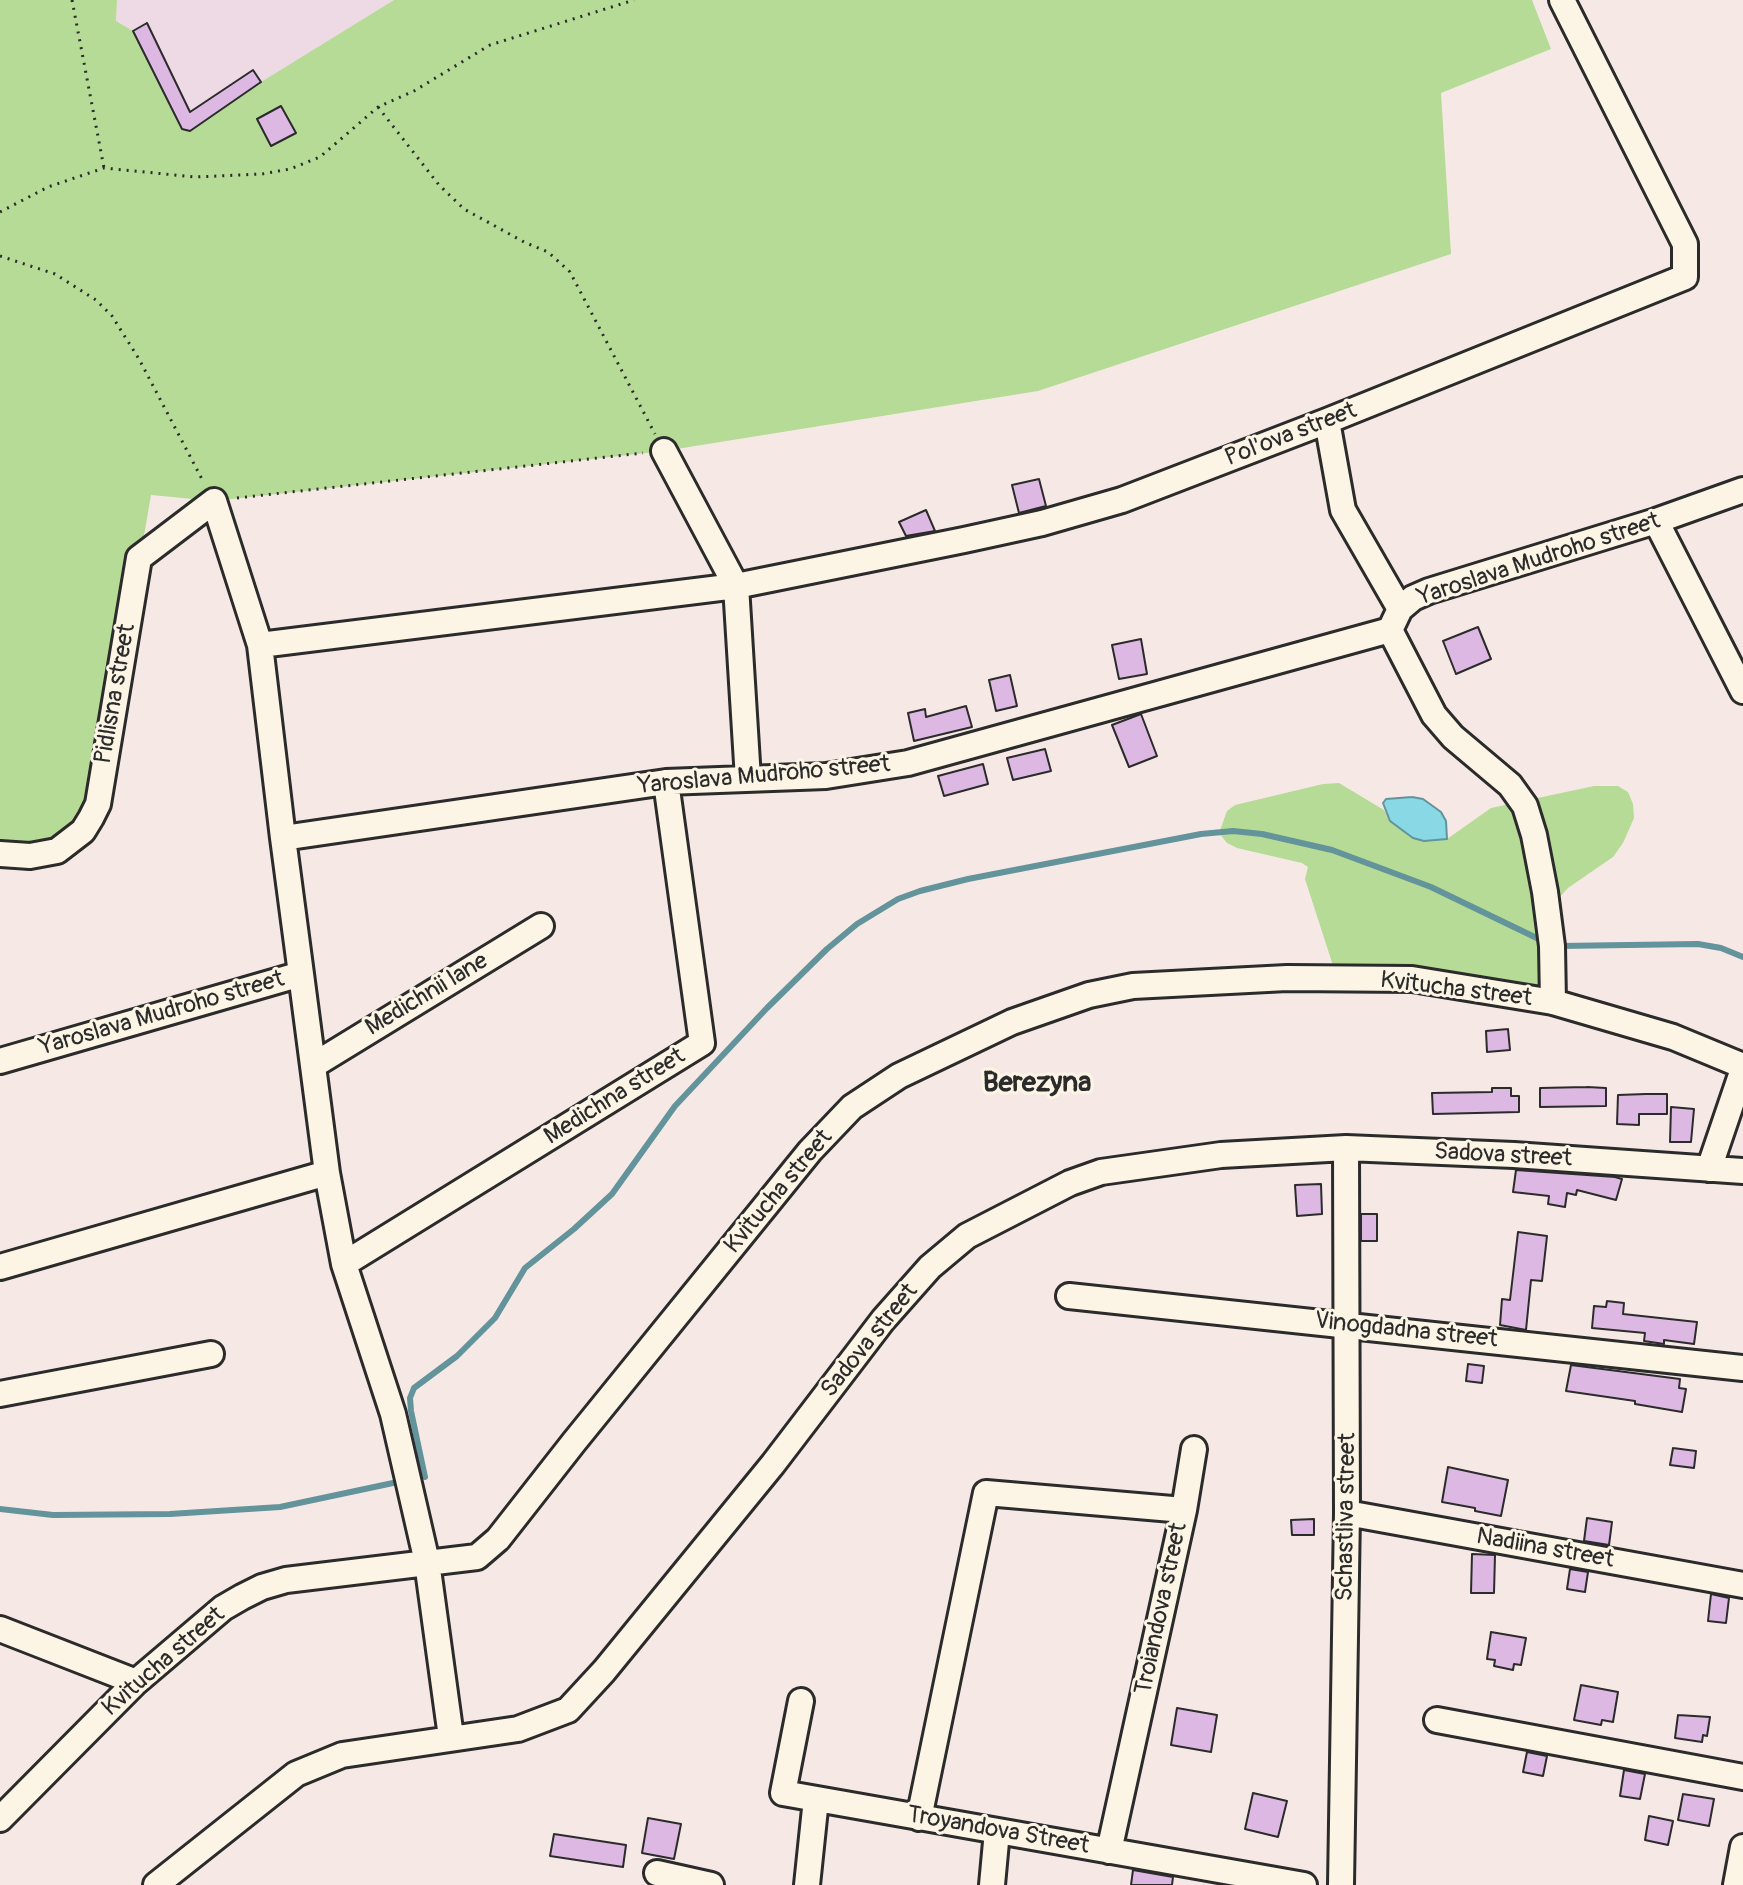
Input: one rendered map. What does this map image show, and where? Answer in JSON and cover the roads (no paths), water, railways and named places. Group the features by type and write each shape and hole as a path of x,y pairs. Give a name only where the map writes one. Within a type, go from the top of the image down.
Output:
{"street":[{"name":"Pol'ova street","path":"260,645 736,586 964,540 1082,512 1122,500 1327,421 1685,277 1685,244 1562,0"},
{"path":"1327,421 1343,510 1395,620 1434,715 1453,737 1510,785 1525,806 1545,892 1552,946 1553,1002"},
{"path":"664,451 736,586 748,779"},
{"name":"Yaroslava Mudroho street","path":"0,1061 301,974 283,838 666,782 826,776 908,763 1395,620 1413,598 1429,591 1656,521 1743,490"},
{"name":"Pidlisna street","path":"0,854 30,856 57,851 83,831 91,818 98,804 139,558 214,501 260,645"},
{"path":"1656,521 1743,691"},
{"path":"260,645 283,838"},
{"name":"Medichna street","path":"344,1264 702,1043 666,782"},
{"name":"Medichnii lane","path":"314,1065 541,926"},
{"path":"301,974 327,1173 344,1264 393,1414 427,1562 451,1737"},
{"name":"Kvitucha street","path":"0,1819 136,1682 223,1608 262,1587 286,1580 477,1557 498,1539 810,1151 852,1107 912,1069 1025,1017 1089,995 1133,986 1287,978 1412,979 1553,1002 1673,1037 1743,1068 1709,1169"},
{"name":"Sadova street","path":"156,1885 296,1774 342,1755 518,1729 568,1710 604,1671 773,1464 899,1302 939,1259 967,1236 1060,1188 1101,1172 1221,1155 1346,1148 1514,1155 1743,1171"},
{"name":"Schastliva street","path":"1341,1885 1347,1513 1346,1148"},
{"path":"0,1267 327,1173"},
{"name":"Vinogdadna street","path":"1069,1296 1743,1368"},
{"path":"0,1394 211,1354"},
{"path":"1184,1510 1194,1449"},
{"name":"Troiandova street","path":"919,1818 986,1493 1184,1510 1109,1851"},
{"name":"Nadiina street","path":"1347,1513 1743,1585"},
{"path":"0,1629 136,1682"},
{"name":"Troyandova Street","path":"801,1701 783,1793 1109,1851 1182,1874 1304,1885"},
{"path":"1437,1720 1743,1777"},
{"path":"807,1885 816,1799"},
{"path":"992,1885 997,1831"},
{"path":"1736,1885 1743,1847"},
{"path":"657,1873 711,1885"}],"water":[{"path":"1386,799 1423,799 1441,812 1446,821 1447,839 1424,841 1413,838 1390,821 1383,803"}],"waterway":[{"path":"425,1477 411,1411 410,1398 414,1388 457,1356 495,1318 525,1268 612,1194 675,1106 767,1008 857,924 898,899 968,879 1201,834 1233,831 1262,834 1332,850 1431,887 1545,942"},
{"path":"1559,946 1698,944 1721,948 1743,957"},
{"path":"0,1509 53,1515 170,1514 280,1507 393,1483"}],"district":[{"name":"Berezyna","path":"1037,1084"}]}
